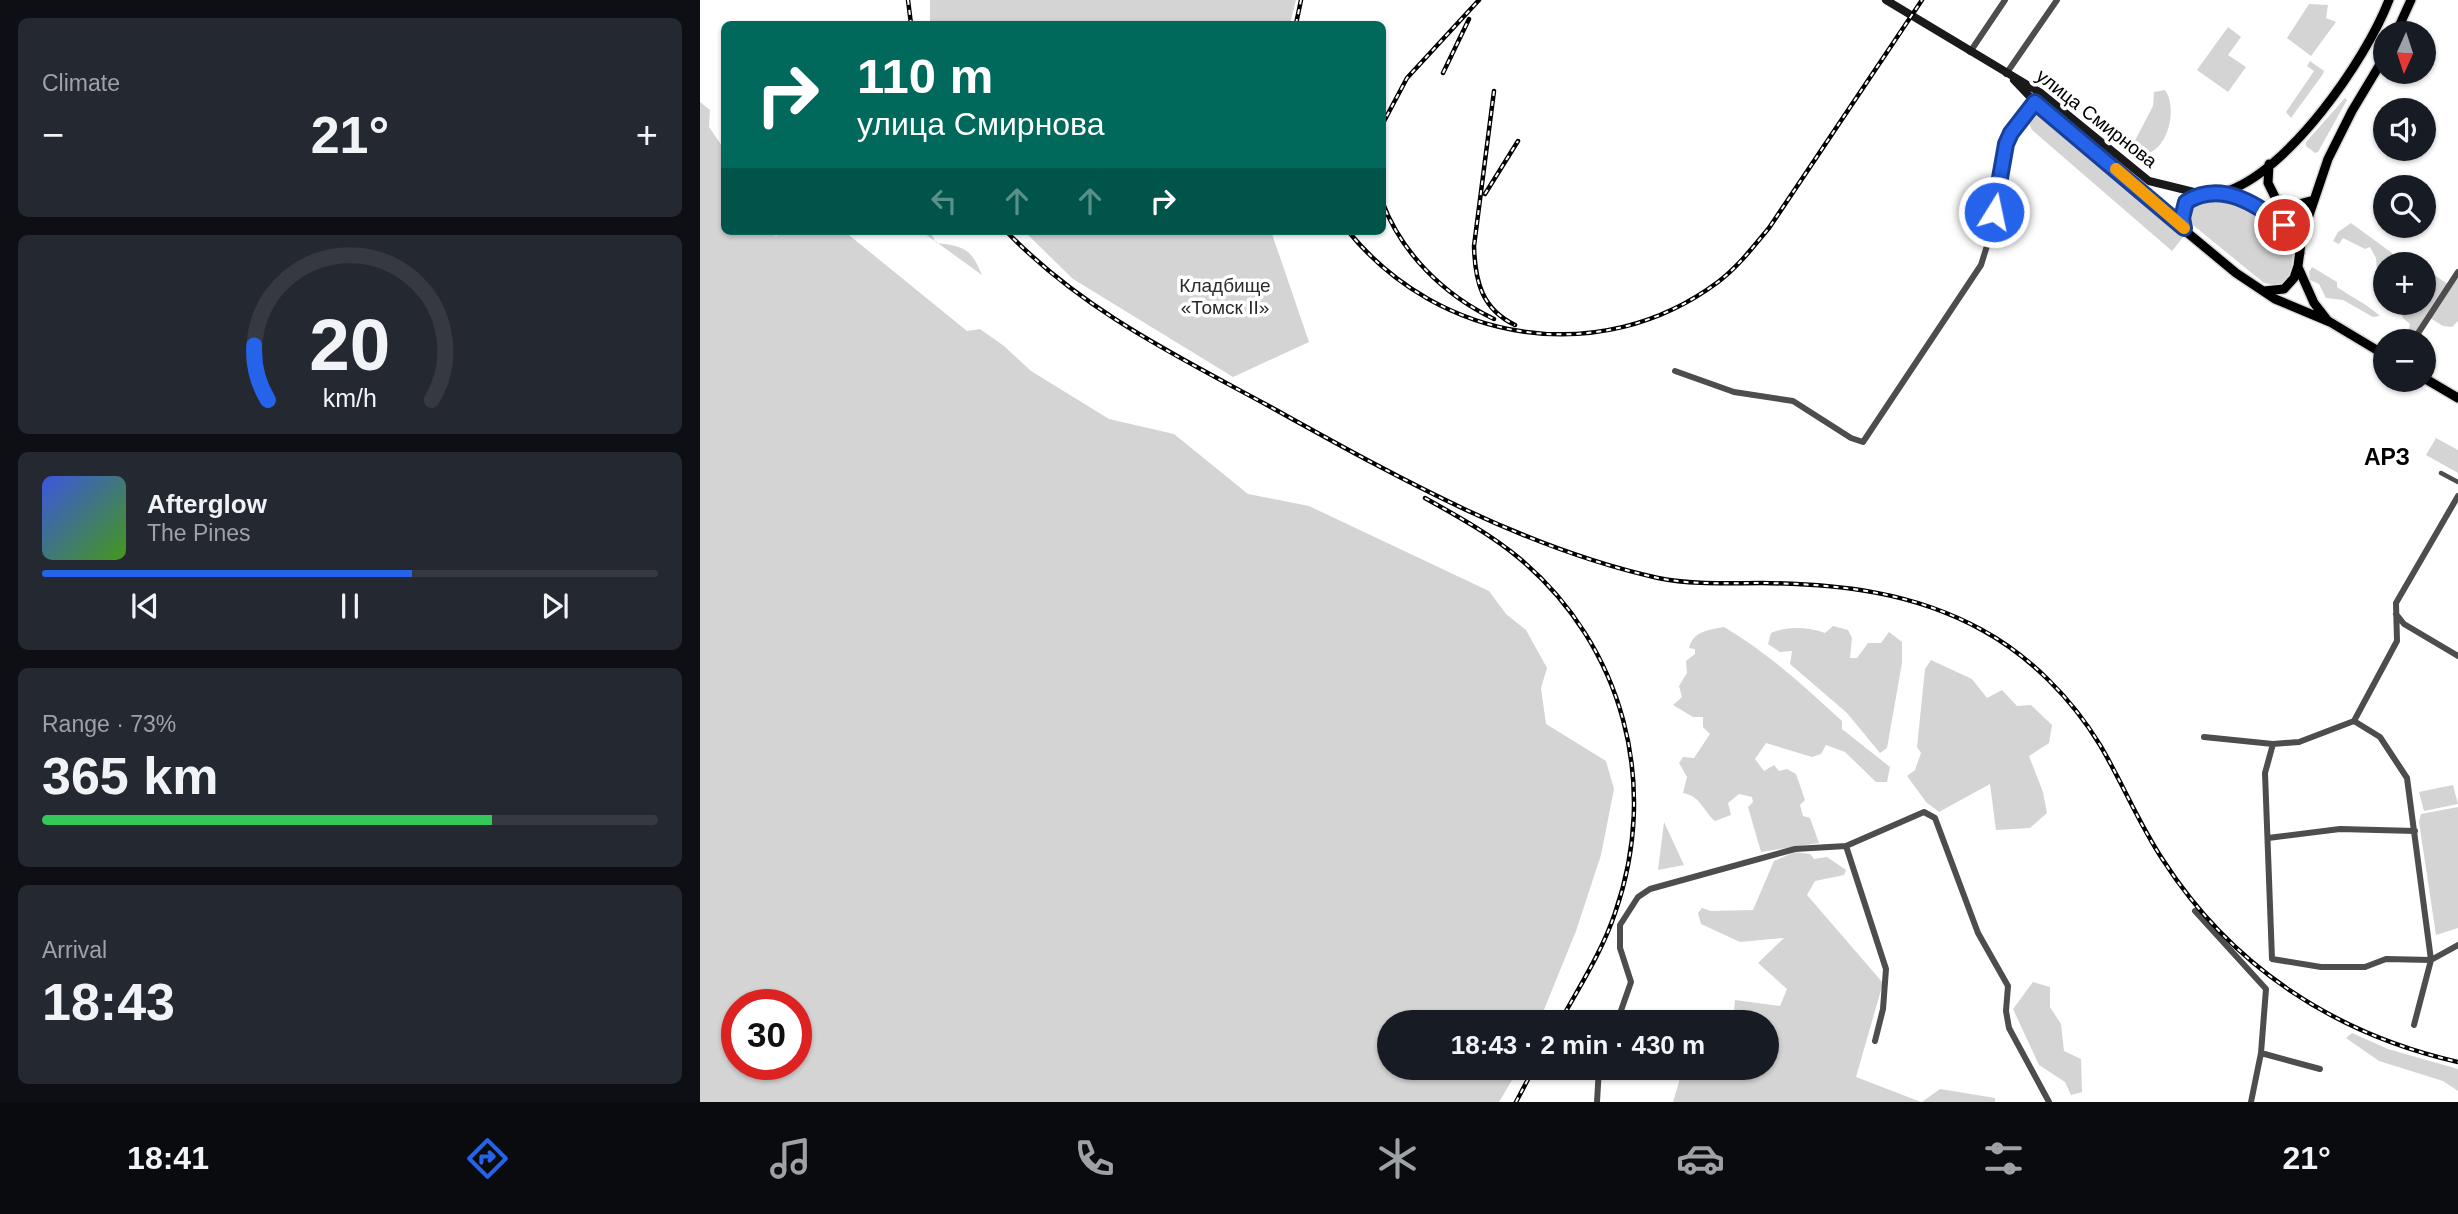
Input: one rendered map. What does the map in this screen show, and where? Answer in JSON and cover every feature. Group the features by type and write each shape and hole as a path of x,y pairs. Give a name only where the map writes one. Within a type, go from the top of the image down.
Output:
{"main road":[{"name":"улица Смирнова","path":"1886,0 2041,93 2150,181 2168,188 2202,194"},
{"path":"2219,194 2244,184 2269,164 2320,114 2364,54 2389,0"},
{"path":"2401,21 2411,0"},
{"name":"улица Смирнова","path":"2009,76 2035,102 2184,228"},
{"path":"2262,291 2284,289 2294,278 2314,200 2339,134 2373,76"},
{"path":"2269,164 2267,183 2276,199 2295,205 2314,200"},
{"path":"2300,253 2292,234 2269,214 2243,198 2202,194 2186,202 2182,218 2184,228 2220,260 2262,291 2330,323 2373,348"},
{"path":"2298,266 2314,303 2330,323"},
{"path":"2436,385 2458,398"}],"street":[{"path":"1970,52 2005,0"},
{"path":"2009,76 2057,0"},
{"path":"1675,371 1734,392 1793,401 1851,438 1863,442 1981,265 1991,233 2006,144 2011,133 2041,93"},
{"path":"2421,329 2458,272"},
{"path":"2441,473 2458,482"},
{"path":"2204,737 2273,744 2299,742 2354,721 2397,641 2396,603 2458,496"},
{"path":"2396,614 2404,624 2458,656"},
{"path":"2354,721 2380,737 2407,778 2431,960 2414,1025"},
{"path":"2273,744 2265,773 2272,959 2321,967 2365,967 2386,959 2431,960 2458,945"},
{"path":"1621,1010 1631,982 1620,948 1620,925 1638,897 1650,889 1685,877 1795,849 1846,846 1924,812 1935,818 1978,933 2008,986 2006,1011 2010,1028 2049,1102"},
{"path":"2268,838 2340,829 2415,831"},
{"path":"1846,846 1886,969 1883,1009 1875,1041"},
{"path":"2195,911 2266,989 2261,1053 2250,1102"},
{"path":"2261,1053 2320,1069"},
{"path":"1597,1102 1598,1080"}],"green space":[{"path":"930,0 1296,0 1291,21 930,21"},
{"path":"2309,4 2328,5 2326,18 2336,22 2311,56 2287,38"},
{"path":"2228,27 2241,37 2228,55 2246,67 2228,92 2197,70"},
{"path":"2310,61 2324,71 2323,74 2291,118 2286,112 2314,71 2307,66"},
{"path":"2165,90 2171,112 2165,136 2151,152 2141,154 2130,150 2153,106 2154,92"},
{"path":"2345,98 2347,100 2315,153 2306,146 2306,142"},
{"path":"700,102 710,110 709,127 721,145 721,235 849,235 967,331 980,329 1004,346 1031,371 1109,419 1174,434 1248,494 1309,506 1489,591 1506,614 1526,630 1547,668 1541,688 1546,724 1606,761 1614,789 1601,855 1576,931 1544,1010 1377,1010 1377,1080 1512,1080 1499,1102 700,1102"},
{"path":"2036,108 2184,236 2172,251 2032,130 2027,119"},
{"path":"2203,200 2239,206 2257,213 2284,235 2291,249 2292,267 2285,286 2264,283 2193,225 2188,215 2190,209"},
{"path":"2351,223 2391,252 2373,252 2370,247 2365,249 2343,238 2339,244 2333,241 2338,232"},
{"name":"Кладбище «Томск II»","path":"1028,235 1272,235 1309,342 1233,377 1073,279"},
{"path":"938,243 965,250 974,259 982,275"},
{"path":"2312,267 2337,282 2337,287 2369,307 2373,310 2373,315 2380,316 2373,317 2343,300 2326,298 2319,284 2310,280 2309,272"},
{"path":"2436,276 2452,287 2458,276 2458,321 2452,327 2443,326 2427,316 2419,329 2409,329 2410,324 2402,315 2436,315"},
{"path":"2436,438 2458,450 2458,473 2426,455"},
{"path":"1833,626 1848,630 1852,638 1850,658 1857,658 1868,643 1881,643 1889,632 1902,642 1902,663 1887,748 1880,753 1847,713 1790,664 1792,651 1780,652 1768,644 1771,633 1784,629 1812,629 1825,633"},
{"path":"1724,627 1785,671 1842,721 1842,729 1890,767 1887,782 1876,782 1845,752 1826,745 1821,754 1812,757 1766,743 1755,759 1764,771 1774,765 1779,771 1787,769 1796,774 1805,800 1800,805 1803,816 1810,818 1819,843 1761,852 1748,807 1753,802 1752,797 1739,794 1728,803 1731,815 1715,821 1694,797 1683,793 1687,777 1679,763 1683,757 1694,758 1710,734 1703,727 1703,717 1693,717 1673,705 1682,697 1679,686 1687,673 1686,661 1695,654 1695,649 1689,648 1691,642 1702,632"},
{"path":"1931,660 1972,679 1987,698 2002,690 2017,706 2031,705 2052,725 2049,743 2029,756 2043,792 2047,813 2030,828 1996,830 1990,784 1939,812 1926,802 1907,776 1915,770 1921,753 1917,747 1925,669"},
{"path":"2453,785 2458,804 2424,811 2419,792"},
{"path":"2458,807 2458,928 2436,935 2419,822 2421,814"},
{"path":"1664,822 1684,865 1658,870"},
{"path":"1795,852 1810,854 1814,859 1827,857 1846,870 1844,875 1815,881 1807,895 1883,983 1856,1077 1921,1102 1673,1102 1679,1080 1779,1080 1779,1010 1734,1010 1735,1000 1780,1006 1787,989 1758,963 1784,938 1740,942 1701,924 1698,913 1702,908 1711,911 1753,910 1774,861"},
{"path":"2033,982 2050,987 2050,1007 2061,1024 2064,1051 2081,1059 2082,1092 2071,1095 2065,1082 2039,1065 2013,1009"},
{"path":"2352,1033 2388,1049 2458,1069 2458,1091 2443,1081 2379,1061 2346,1038"},
{"path":"1940,1089 1995,1098 1995,1102 1922,1102"}],"railway":[{"path":"908,0 911,21"},
{"path":"1297,21 1301,0"},
{"path":"1386,117 1407,78 1479,0"},
{"path":"1352,235 1385,269 1428,299 1474,320 1523,332 1573,334 1623,327 1672,310 1718,282 1769,228 1922,0"},
{"path":"1443,73 1469,19"},
{"path":"1494,91 1474,246 1476,271 1482,293 1488,302 1495,311 1515,325"},
{"path":"1485,194 1518,141"},
{"path":"1386,210 1400,238 1426,270 1458,298 1494,319"},
{"path":"1010,235 1065,284 1129,328 1360,456 1506,528 1606,564 1658,578 1697,583 1762,583 1848,588 1929,607 1982,630 2017,652 2063,695 2100,745 2163,860 2190,898 2221,933 2254,964 2290,991 2370,1034 2413,1050 2458,1062"},
{"path":"1425,498 1508,549 1555,593 1585,633 1607,675 1623,720 1632,768 1634,816 1628,865 1604,942 1567,1010"},
{"path":"1516,1102 1528,1080"}],"slow traffic":[{"path":"2116,169 2184,228"}],"district":[{"name":"АРЗ","path":"2387,457"}],"route":[{"path":"1994,212 2006,144 2011,133 2035,102 2184,228 2182,218 2186,202 2202,194 2243,198 2284,225"}]}
